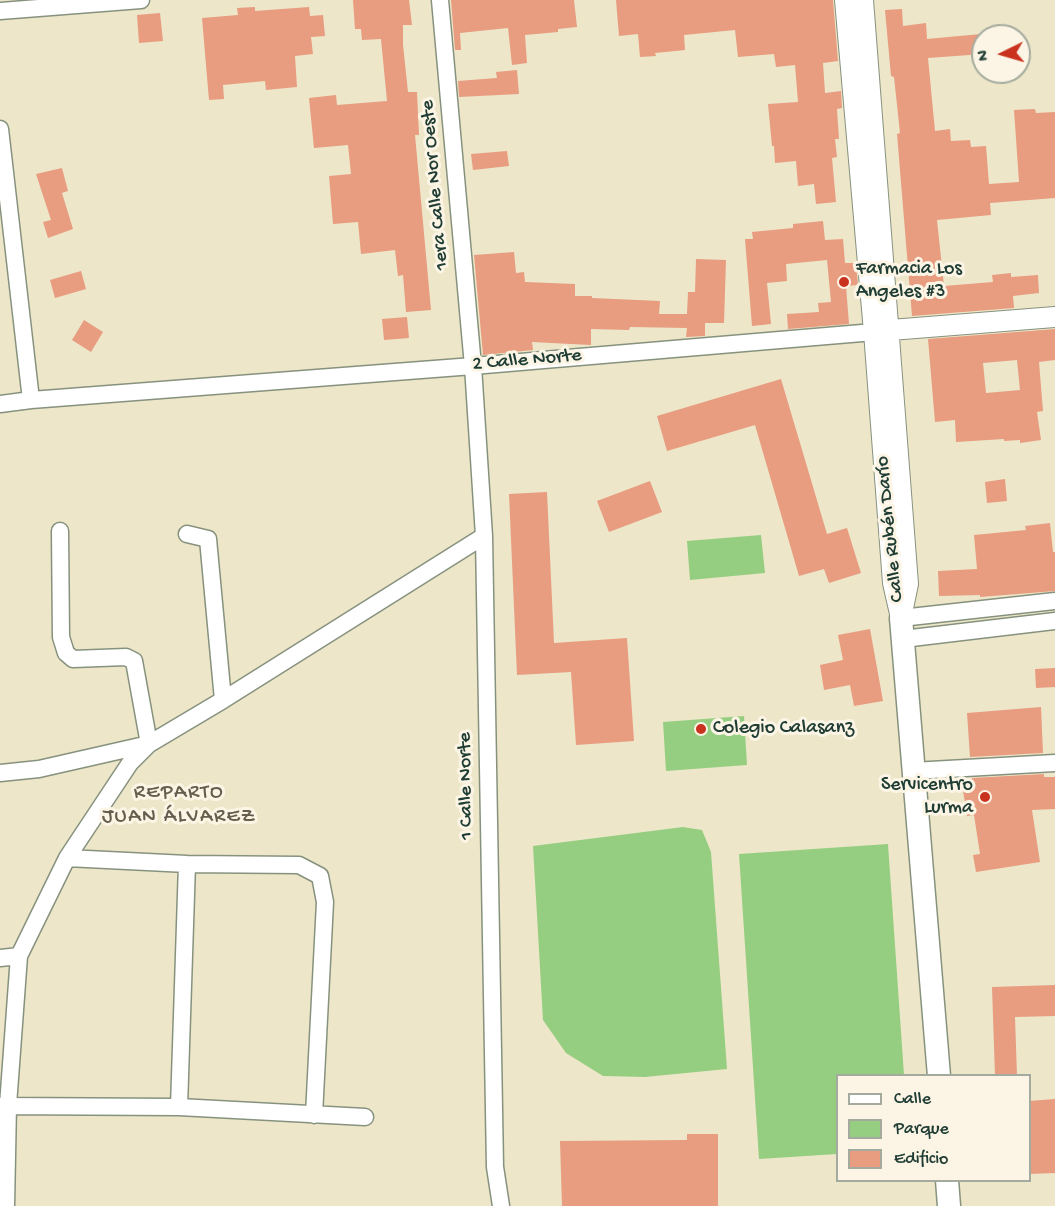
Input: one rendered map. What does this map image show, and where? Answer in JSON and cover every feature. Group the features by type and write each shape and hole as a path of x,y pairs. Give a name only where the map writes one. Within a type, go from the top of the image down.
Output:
{"main road":[{"path":"902,629 939,1074"},
{"path":"947,1182 949,1206"}],"street":[{"path":"0,11 141,0"},
{"name":"1era Calle Nor Oeste","path":"440,0 473,366"},
{"name":"Calle Rubén Darío","path":"845,0 869,186 881,331 908,584 902,629"},
{"name":"Calle Rubén Darío","path":"863,0 869,186"},
{"path":"0,129 31,400"},
{"name":"2 Calle Norte","path":"0,404 1055,317"},
{"name":"1 Calle Norte","path":"473,366 484,536 495,1167 501,1206"},
{"path":"60,531 61,637 66,652 73,659 126,657 134,661 149,744"},
{"path":"187,534 208,539 223,700"},
{"path":"6,1206 4,1105 19,956 66,858 130,763 149,744 484,536"},
{"path":"902,629 1055,602"},
{"path":"902,629 1055,621"},
{"path":"0,773 39,769 149,744"},
{"path":"912,771 1055,763"},
{"path":"66,858 187,864 299,865 320,876 325,902 315,1115"},
{"path":"179,1107 187,864"},
{"path":"0,958 19,956"},
{"path":"4,1105 179,1107 365,1117"}],"green space":[{"path":"761,535 765,573 690,580 687,541"},
{"path":"744,716 747,765 666,771 663,722"},
{"path":"683,827 702,830 711,852 727,1069 645,1077 603,1076 566,1053 543,1020 533,846"},
{"path":"888,844 904,1074 836,1074 836,1154 759,1159 739,854"}],"building":[{"path":"353,0 409,0 412,25 403,25 403,45 408,92 417,92 419,135 415,135 431,310 406,312 403,275 398,276 395,250 361,254 358,222 333,224 329,176 351,174 348,145 314,148 309,98 336,95 337,105 387,101 381,39 362,40 361,29 355,29"},
{"path":"451,0 574,0 577,27 558,29 558,32 525,35 527,63 512,65 508,28 460,33 461,50 455,50"},
{"path":"616,0 833,0 838,61 823,63 825,93 841,91 842,108 837,109 839,139 835,139 837,157 832,158 836,202 816,204 814,184 798,186 796,161 775,163 768,104 798,102 795,65 776,67 774,54 738,57 735,30 684,35 685,50 640,57 638,34 619,36"},
{"path":"255,7 255,11 309,7 310,16 323,15 325,36 311,37 313,54 295,56 297,87 266,90 265,81 223,85 224,99 209,100 202,18 238,15 237,8"},
{"path":"902,9 903,26 926,23 927,39 971,35 971,55 928,58 935,131 950,129 951,141 970,140 971,147 986,146 989,184 1019,182 1014,110 1035,109 1036,113 1055,112 1055,198 990,203 991,215 937,220 944,286 993,282 992,275 1011,273 1011,277 1038,275 1039,293 1013,296 1014,308 912,316 897,134 900,133 894,77 891,76 885,10"},
{"path":"160,13 163,41 139,43 137,15"},
{"path":"517,70 519,94 459,97 458,81 497,78 496,72"},
{"path":"507,151 509,166 473,170 471,154"},
{"path":"62,168 68,191 62,193 73,229 48,238 43,222 51,220 36,174"},
{"path":"823,221 825,240 843,239 845,263 856,263 858,285 846,286 849,324 788,329 787,314 819,312 818,303 831,302 827,260 786,264 787,281 767,283 771,324 752,326 745,239 753,239 752,232 793,228 793,224"},
{"path":"514,252 516,273 524,272 525,282 575,284 575,296 660,301 659,314 687,314 688,292 695,292 696,259 726,260 724,323 705,323 705,336 686,337 687,328 591,329 591,345 532,342 533,350 483,355 474,255"},
{"path":"81,271 86,289 55,298 50,280"},
{"path":"407,317 409,338 384,340 382,319"},
{"path":"84,320 103,332 91,352 72,340"},
{"path":"1055,329 1055,360 1039,362 1043,411 1037,412 1041,440 1020,443 1020,440 1004,441 1004,439 956,442 955,420 935,422 928,339","holes":["1017,360 1020,390 986,393 983,363"]},
{"path":"781,379 827,534 847,528 861,573 829,583 824,569 799,576 755,425 667,451 657,416"},
{"path":"1005,479 1007,501 987,503 985,482"},
{"path":"650,481 662,512 609,532 597,501"},
{"path":"547,492 554,643 627,638 634,741 576,745 571,672 517,675 509,494"},
{"path":"1050,523 1053,552 1055,552 1055,591 980,597 980,595 939,596 938,571 977,569 974,535 1026,530 1025,526"},
{"path":"870,629 883,701 854,706 850,685 824,690 820,665 843,660 838,635"},
{"path":"1055,668 1055,687 1036,688 1035,669"},
{"path":"1041,707 1043,753 970,757 967,713"},
{"path":"1044,774 1044,777 1055,777 1055,809 1032,810 1040,862 976,872 973,855 980,854 974,815 967,816 962,784 972,782 972,778"},
{"path":"1055,985 1055,1016 1015,1017 1017,1074 995,1074 992,987"},
{"path":"1055,1099 1055,1173 1031,1174 1031,1101"},
{"path":"687,1134 718,1134 718,1206 562,1206 560,1141 687,1140"}],"place":[{"name":"Farmacia Los Angeles #3","path":"844,282"},
{"name":"Colegio Calasanz","path":"701,729"},
{"name":"Servicentro Lurma","path":"985,797"}],"district":[{"name":"REPARTO JUAN ÁLVAREZ","path":"179,806"}]}
